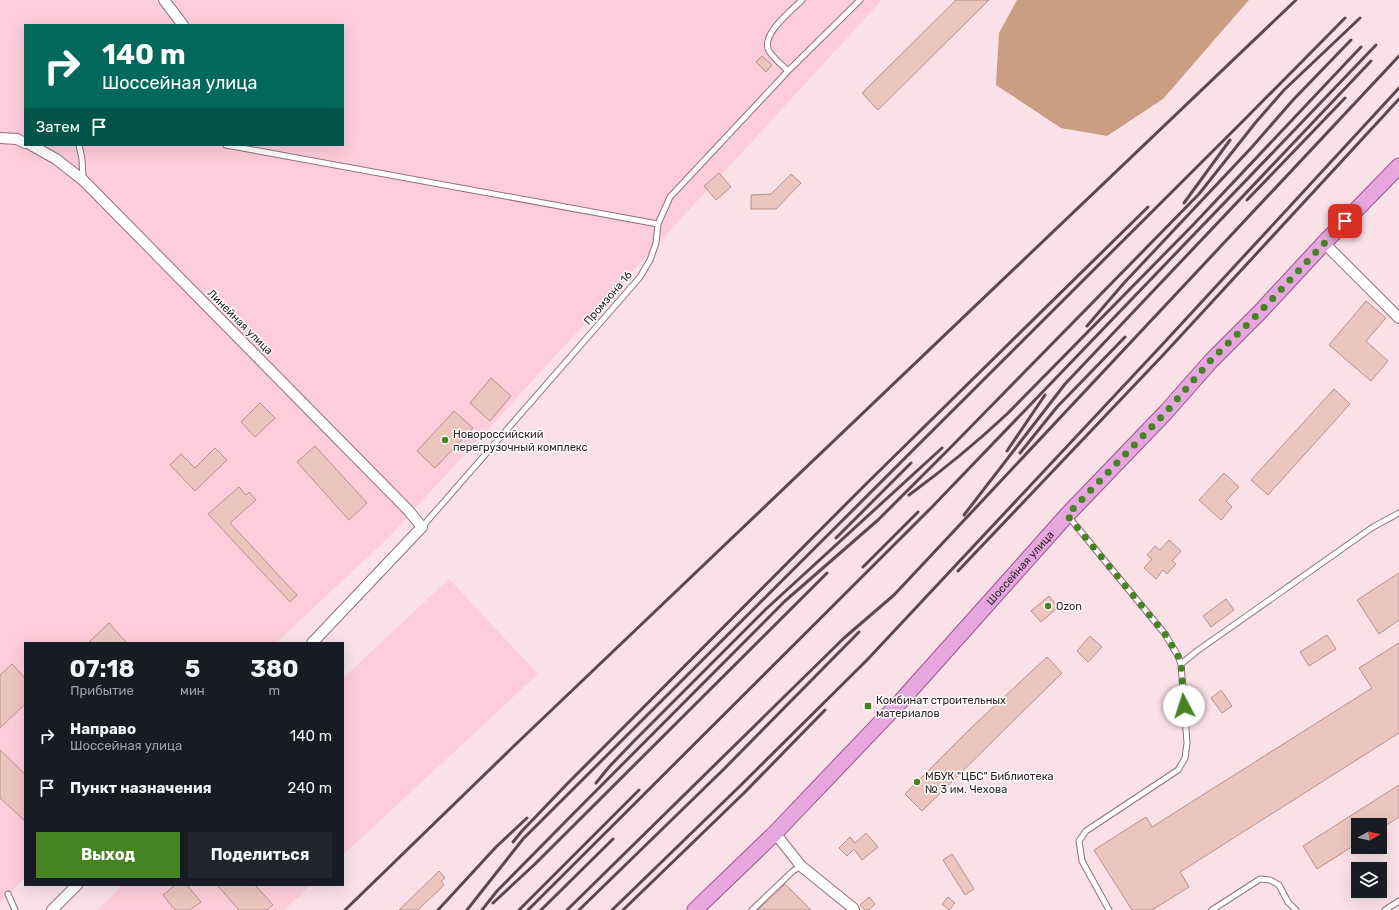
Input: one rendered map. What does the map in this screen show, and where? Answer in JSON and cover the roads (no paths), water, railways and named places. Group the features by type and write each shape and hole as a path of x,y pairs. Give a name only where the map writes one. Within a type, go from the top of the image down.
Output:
{"main road":[{"name":"Шоссейная улица","path":"695,910 776,833 901,701 1067,515 1166,412 1211,360 1260,312 1324,243 1399,166"}],"street":[{"path":"164,0 182,24"},
{"path":"0,138 17,139 24,142"},
{"name":"Линейная улица","path":"33,146 56,159 83,180 408,510 422,527"},
{"path":"1324,243 1399,318"},
{"path":"313,642 422,527"},
{"path":"776,833 801,866 854,910"},
{"path":"52,910 76,886"}],"lane":[{"path":"788,71 768,50 767,42 771,31 802,0"},
{"name":"Промзона 16","path":"422,527 640,277 650,260 656,243 658,224 670,197 788,71 860,0"},
{"path":"78,146 82,159 83,180"},
{"path":"231,146 658,224"},
{"path":"1181,664 1197,650 1373,527 1399,512"},
{"path":"1067,515 1165,634 1181,664 1187,743 1185,758 1178,770 1086,831 1079,841 1082,861 1109,910"},
{"path":"752,910 793,871 801,866"},
{"path":"1212,910 1260,879 1270,880 1279,885 1288,902 1296,910"},
{"path":"8,894 15,910"},
{"path":"1385,910 1399,901"}],"railway":[{"path":"345,910 516,744 1296,0"},
{"path":"467,910 523,839 1345,18"},
{"path":"482,910 497,891 785,601 878,520 952,446 1199,194 1256,122 1284,90 1360,18"},
{"path":"1087,326 1124,283 1252,147 1293,100 1351,40"},
{"path":"528,910 932,507 1376,45"},
{"path":"909,495 959,456 1007,414 1192,226 1361,47"},
{"path":"567,910 844,638 894,595 1399,56"},
{"path":"964,515 1065,384 1371,61"},
{"path":"612,910 867,660 1161,346 1399,88"},
{"path":"1247,200 1345,98"},
{"path":"958,571 1164,354 1399,99"},
{"path":"1184,203 1230,140"},
{"path":"513,842 568,783 864,486 1148,207"},
{"path":"1020,453 1057,407 1125,337"},
{"path":"1007,451 1045,395"},
{"path":"596,783 634,741 766,609 942,448"},
{"path":"836,538 911,463"},
{"path":"863,567 918,512"},
{"path":"493,903 535,864 827,573"},
{"path":"579,910 724,769 859,632"},
{"path":"623,910 744,793 825,710"},
{"path":"519,910 639,790"},
{"path":"438,910 496,847 527,818"},
{"path":"541,910 613,839"}],"place":[{"name":"Новороссийский перегрузочный комплекс","path":"445,440"},
{"name":"Ozon","path":"1048,606"},
{"name":"Комбинат строительных материалов","path":"868,706"},
{"name":"МБУК \"ЦБС\" Библиотека № 3 им. Чехова","path":"917,782"}]}
